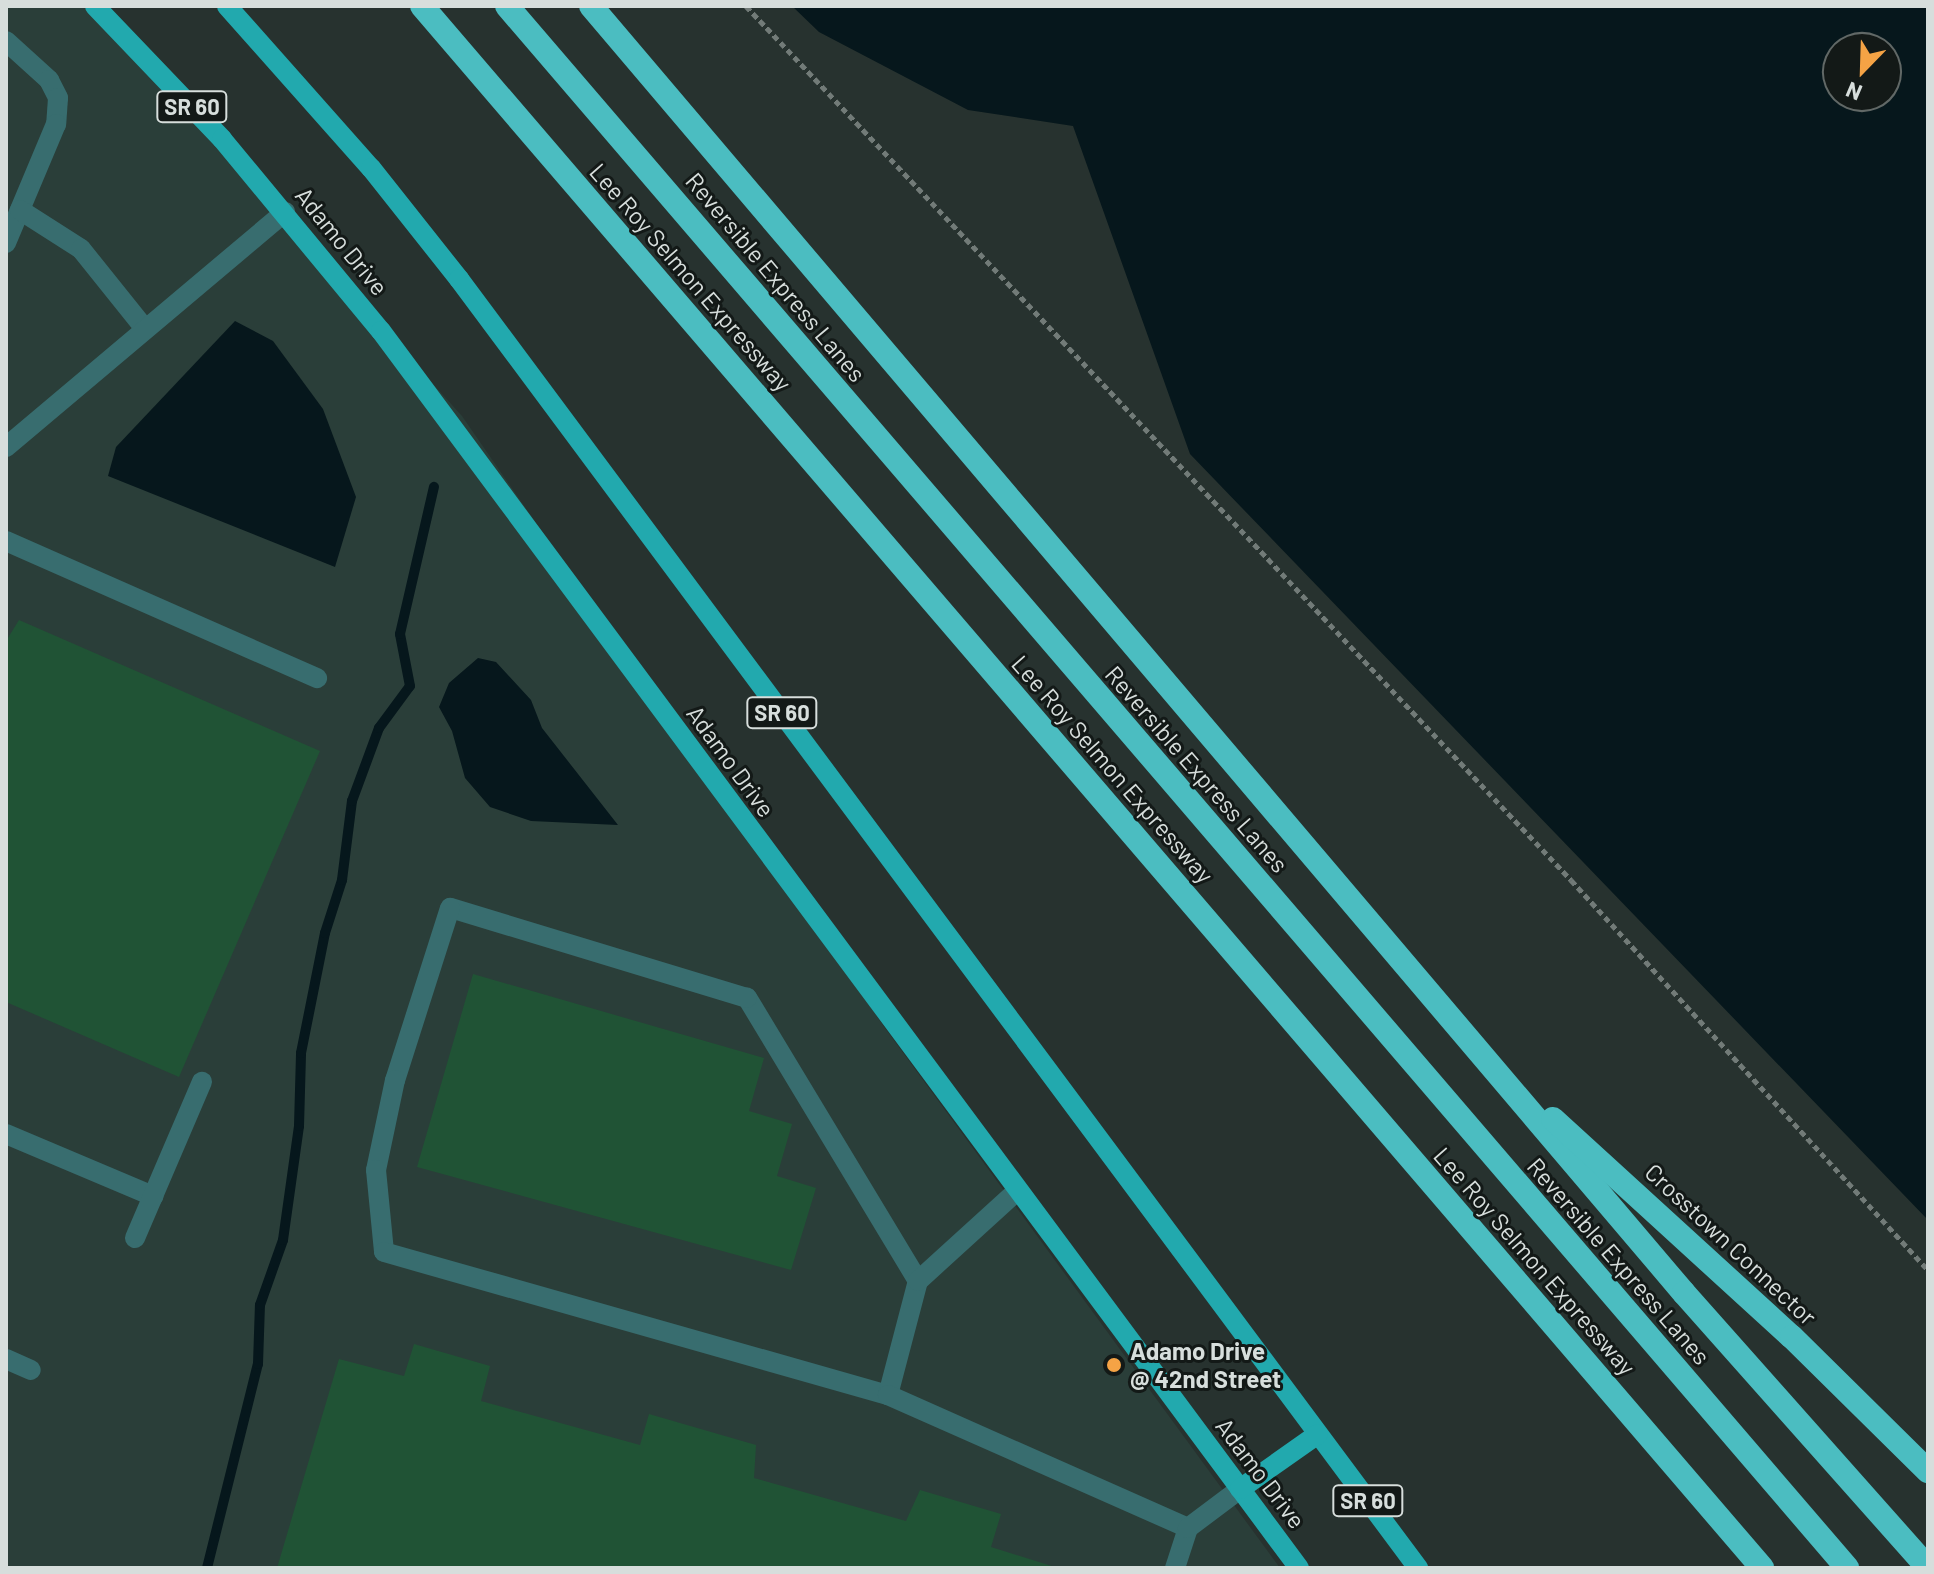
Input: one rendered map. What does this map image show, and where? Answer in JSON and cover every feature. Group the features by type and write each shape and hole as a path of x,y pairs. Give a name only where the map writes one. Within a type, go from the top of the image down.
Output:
{"highway":[{"name":"Lee Roy Selmon Expressway","path":"422,6 1762,1568"},
{"name":"Reversible Express Lanes","path":"507,6 1847,1568"},
{"path":"591,6 1853,1488 1928,1568"},
{"name":"Crosstown Connector","path":"1491,1065 1736,1285 1928,1471"}],"main road":[{"name":"Adamo Drive","path":"95,6 285,212 391,343 1299,1568"},
{"name":"SR 60","path":"227,6 371,168 459,279 1418,1568"},
{"path":"1240,1489 1318,1434"}],"lane":[{"path":"6,41 49,80 58,98 56,124 6,243"},
{"path":"20,210 81,249 145,329"},
{"path":"6,447 285,212"},
{"path":"6,541 317,678"},
{"path":"918,1281 747,998 450,908 395,1080 376,1170 384,1252 888,1395 1188,1528"},
{"path":"135,1238 202,1082"},
{"path":"6,1134 153,1196"},
{"path":"888,1395 918,1281 1017,1191"},
{"path":"6,1359 31,1370"},
{"path":"1175,1568 1188,1528 1240,1489"}],"path":[{"path":"746,6 1560,869 1928,1270"}],"shaded area":[{"path":"6,6 90,6 462,416 885,1028 1280,1568 6,1568"},
{"path":"792,6 1928,6 1928,1220 1190,454 1073,126 968,110 819,32"},
{"path":"235,321 273,341 323,409 356,497 335,567 108,476 116,447"},
{"path":"478,658 496,662 531,700 542,728 618,825 531,821 490,807 465,778 452,731 439,707 449,683"}],"building":[{"path":"19,620 320,751 179,1077 6,1002 6,641"},
{"path":"473,974 764,1058 749,1111 792,1124 777,1176 816,1188 791,1270 417,1167"},
{"path":"414,1344 490,1366 481,1401 640,1445 649,1414 756,1445 754,1478 906,1521 920,1490 1001,1514 991,1547 1058,1568 277,1568 339,1359 404,1376"}],"waterway":[{"path":"207,1568 258,1364 260,1305 283,1240 299,1126 301,1053 325,933 342,880 352,801 379,728 410,686 400,634 434,487"}],"place":[{"name":"Adamo Drive @ 42nd Street","path":"1114,1365"}]}
